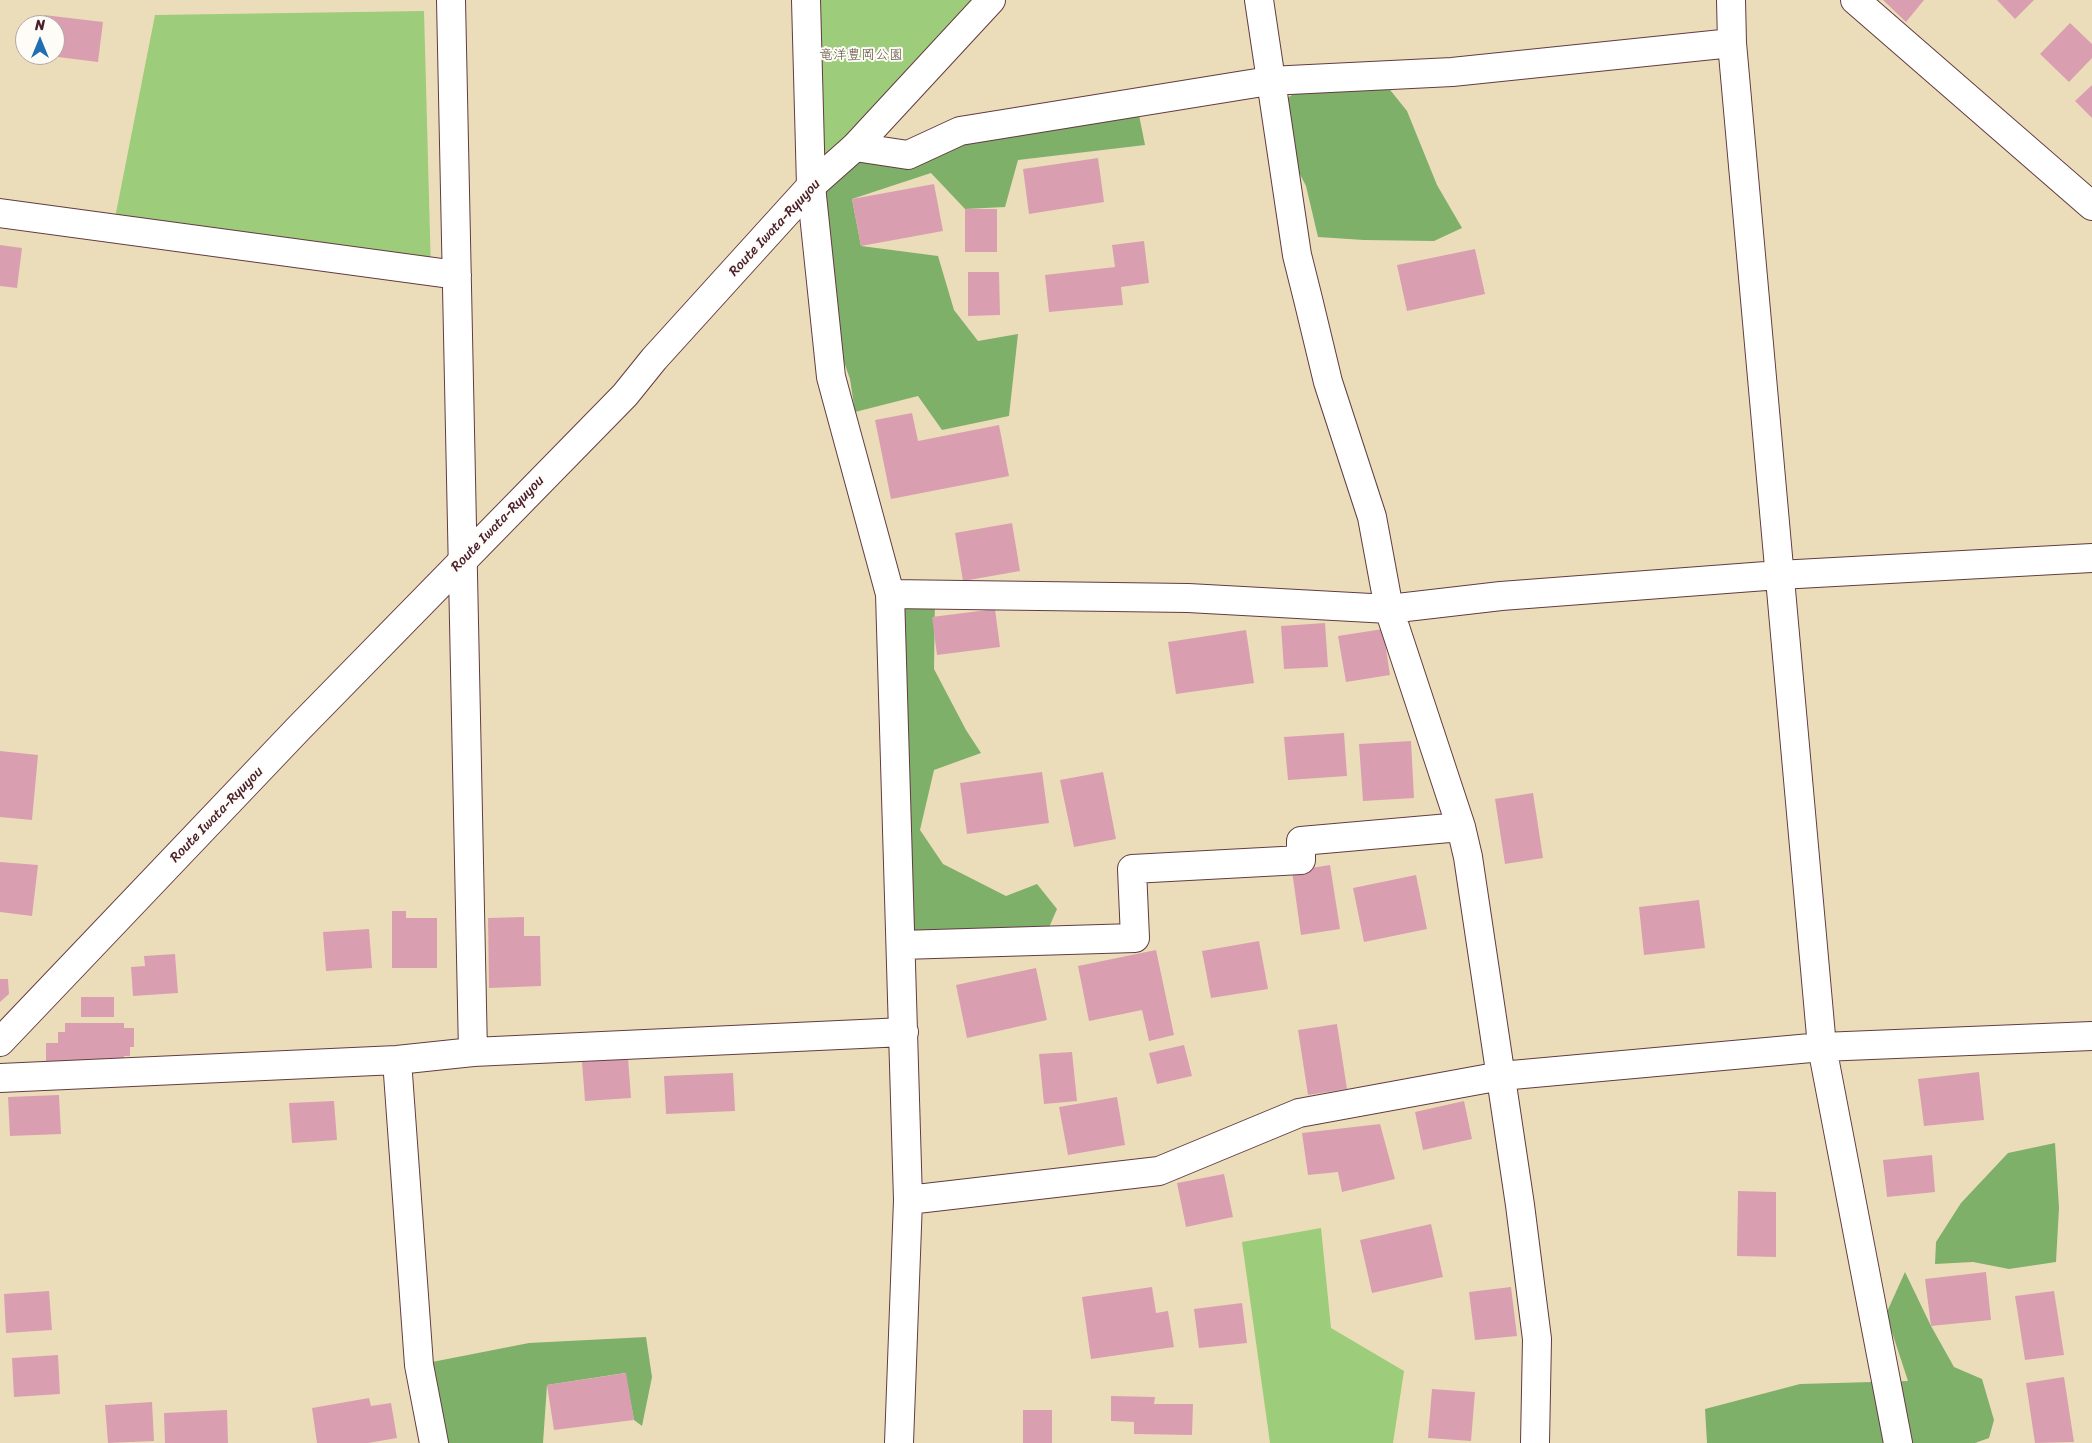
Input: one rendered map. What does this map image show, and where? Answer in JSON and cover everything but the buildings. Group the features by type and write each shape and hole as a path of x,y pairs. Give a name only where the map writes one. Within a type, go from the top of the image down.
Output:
{"street":[{"path":"451,0 473,1052"},
{"path":"806,0 812,186 831,377 890,594 908,1200 899,1443"},
{"name":"Route Iwata-Ryuyou","path":"0,1042 298,729 625,395 654,359 812,186 855,147 990,0"},
{"path":"1259,0 1269,81 1297,255 1328,382 1372,517 1389,610 1461,827 1468,857 1538,1338 1535,1443"},
{"path":"1730,0 1732,43 1822,1048 1898,1443"},
{"path":"1855,0 2092,206"},
{"path":"855,147 908,155 960,130 1269,81 1452,72 1732,43"},
{"path":"0,213 457,275"},
{"path":"890,594 1188,598 1389,610 1501,596 1779,575 2092,558"},
{"path":"901,946 1135,938 1132,869 1301,860 1301,841 1461,827"},
{"path":"0,1078 397,1060 473,1052 904,1032"},
{"path":"908,1200 1158,1171 1299,1113 1501,1076 1822,1048 2092,1036"},
{"path":"397,1060 419,1365 434,1443"}],"green space":[{"name":"竜洋豊岡公園","path":"806,0 988,0 811,186"},
{"path":"424,11 431,272 113,228 155,15"},
{"path":"1379,76 1407,111 1437,185 1462,228 1434,241 1318,237 1306,186 1277,129 1286,99 1315,79"},
{"path":"1138,110 1145,145 1018,160 1005,207 965,209 931,173 852,199 861,246 938,256 954,310 978,341 1018,334 1009,416 942,430 918,396 855,412 850,379 823,303 817,242 831,169 855,147 902,163 960,131"},
{"path":"897,594 935,595 934,669 966,730 981,753 934,770 920,830 943,864 1006,896 1037,884 1057,909 1043,941 901,945"},
{"path":"2055,1143 2059,1208 2056,1262 2009,1269 1973,1262 1935,1264 1936,1242 1961,1203 2008,1153"},
{"path":"1321,1228 1331,1328 1404,1371 1393,1443 1270,1443 1242,1242"},
{"path":"1905,1272 1931,1326 1954,1367 1982,1379 1994,1420 1989,1438 1975,1443 1707,1443 1705,1409 1800,1384 1908,1381 1886,1314"},
{"path":"646,1337 652,1377 642,1426 634,1420 625,1373 547,1385 543,1443 442,1443 432,1362 529,1343"}]}
